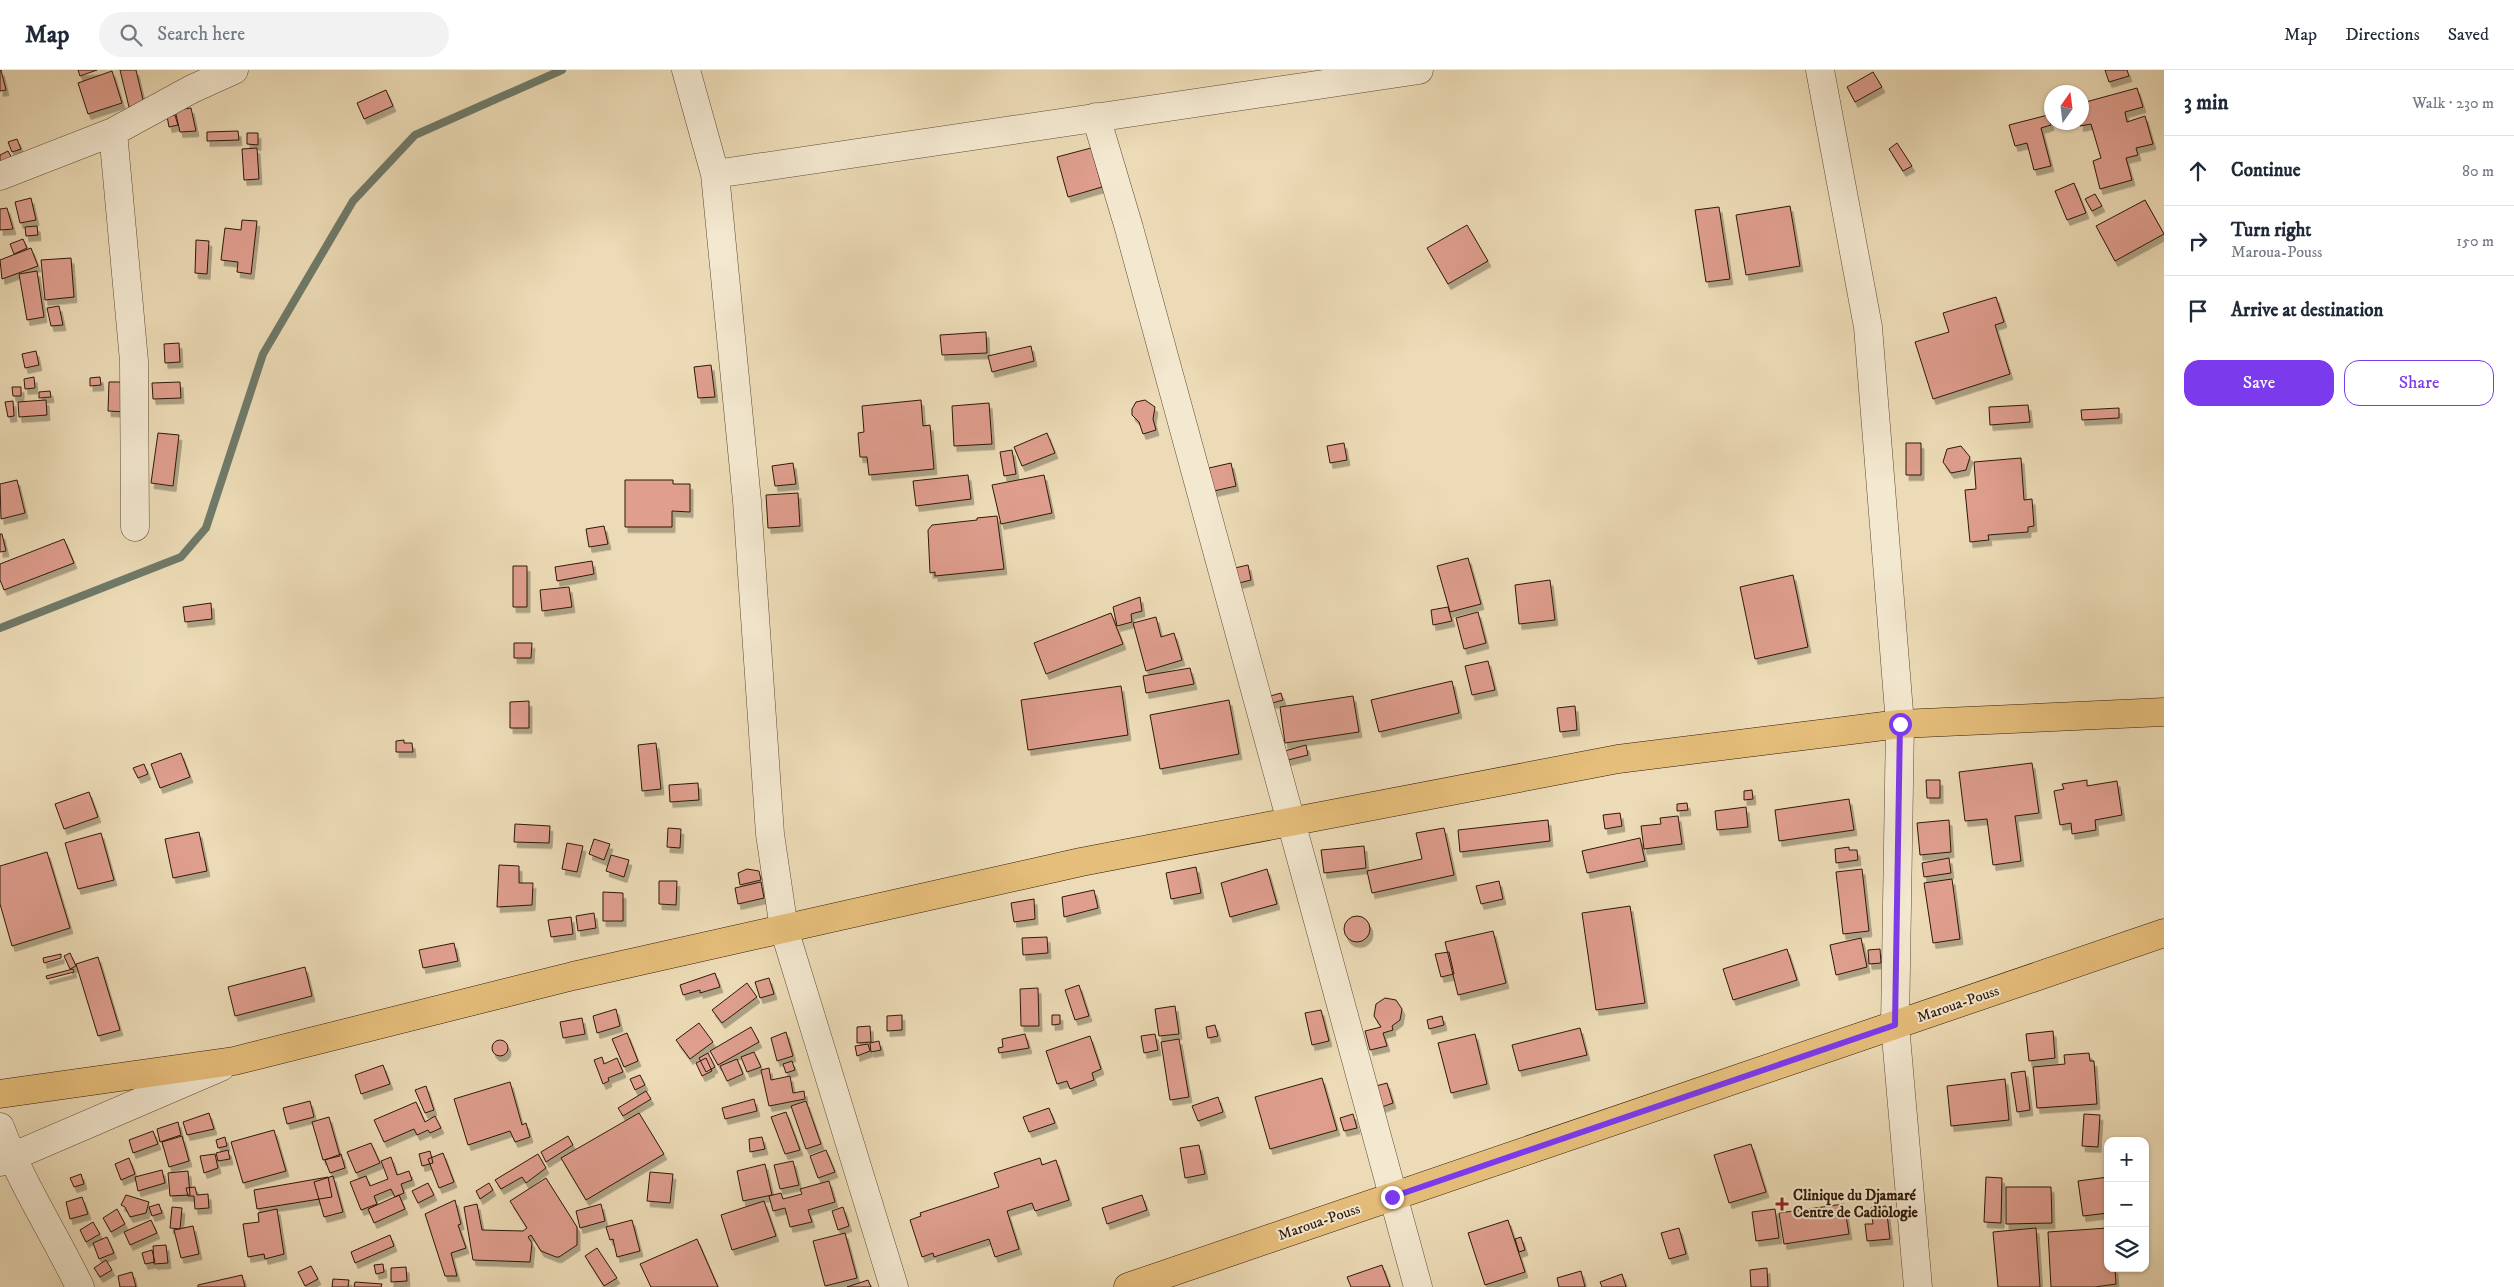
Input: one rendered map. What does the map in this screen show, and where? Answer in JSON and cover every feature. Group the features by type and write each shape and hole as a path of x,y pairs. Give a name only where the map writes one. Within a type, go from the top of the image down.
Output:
{"main road":[{"path":"0,1094 234,1061 573,976 1081,862 1618,759 1900,724 2164,712"},
{"name":"Maroua-Pouss","path":"1128,1287 2164,933"}],"street":[{"path":"0,176 113,132 192,79 234,70"},
{"path":"686,70 715,174 747,501 770,834 784,929 894,1287"},
{"path":"715,174 1419,70"},
{"path":"1820,70 1868,327 1900,724 1895,1025 1918,1287"},
{"path":"1096,118 1129,228 1418,1287"},
{"path":"113,132 134,361 135,527"},
{"path":"6,1160 234,1061"},
{"path":"0,1127 6,1160 61,1247 80,1287"}],"building":[{"path":"78,70 97,70 80,76"},
{"path":"120,70 136,70 144,104 129,107"},
{"path":"2105,70 2127,70 2129,76 2109,82"},
{"path":"0,71 6,90 0,91"},
{"path":"112,71 122,103 88,114 78,83"},
{"path":"1873,72 1882,87 1855,102 1847,87"},
{"path":"2137,88 2143,107 2125,112 2127,122 2145,116 2153,144 2136,148 2138,155 2126,158 2132,180 2100,189 2093,161 2101,158 2091,124 2089,124 2089,101"},
{"path":"386,90 393,106 364,119 357,103"},
{"path":"191,108 196,131 180,132 175,110"},
{"path":"175,115 178,125 169,127 167,116"},
{"path":"2044,116 2044,127 2041,128 2051,166 2034,170 2027,143 2015,146 2009,125"},
{"path":"238,131 239,140 207,141 207,132"},
{"path":"247,133 258,133 258,145 247,144"},
{"path":"17,139 21,149 12,152 8,142"},
{"path":"1897,143 1912,166 1903,171 1889,149"},
{"path":"257,148 259,179 244,180 242,149"},
{"path":"1091,148 1102,187 1068,197 1057,157"},
{"path":"8,151 13,160 0,161 0,155"},
{"path":"2074,183 2086,213 2067,220 2055,191"},
{"path":"2095,194 2102,206 2092,211 2085,199"},
{"path":"31,198 36,220 20,223 15,202"},
{"path":"2145,200 2164,234 2115,261 2096,226"},
{"path":"1790,206 1800,266 1746,275 1736,215"},
{"path":"1719,207 1730,279 1706,282 1695,210"},
{"path":"7,208 13,229 0,230 0,209"},
{"path":"242,220 257,221 251,274 237,272 238,262 221,260 225,228 241,230"},
{"path":"1467,225 1488,261 1448,284 1427,248"},
{"path":"37,226 38,235 26,236 25,227"},
{"path":"23,239 27,248 14,254 10,244"},
{"path":"196,240 209,241 207,274 195,273"},
{"path":"31,248 38,266 2,279 0,260"},
{"path":"71,258 74,297 45,300 41,260"},
{"path":"37,271 44,317 27,320 19,274"},
{"path":"1996,297 2004,322 1995,325 2010,374 1933,399 1915,342 1949,332 1943,313"},
{"path":"59,306 63,325 51,326 47,308"},
{"path":"986,332 987,353 942,355 940,335"},
{"path":"179,343 180,362 165,363 164,344"},
{"path":"1031,346 1034,361 992,372 988,356"},
{"path":"36,351 39,365 25,368 22,354"},
{"path":"711,365 715,397 698,398 694,367"},
{"path":"34,377 35,388 25,389 24,379"},
{"path":"100,377 101,385 90,386 90,378"},
{"path":"109,382 128,382 127,412 108,411"},
{"path":"180,382 181,398 153,399 152,383"},
{"path":"12,387 21,387 21,396 13,396"},
{"path":"50,391 51,397 39,398 39,392"},
{"path":"46,400 47,415 19,417 18,402"},
{"path":"921,400 923,426 930,425 934,469 869,475 867,457 860,457 858,433 864,432 862,406"},
{"path":"1145,400 1155,407 1153,419 1156,430 1143,434 1139,422 1132,415 1132,409 1136,402"},
{"path":"13,401 14,416 8,417 5,402"},
{"path":"989,403 992,444 954,446 952,406"},
{"path":"2028,405 2030,422 1990,425 1989,407"},
{"path":"2119,408 2119,418 2082,420 2081,410"},
{"path":"158,433 179,435 173,486 151,483"},
{"path":"1047,433 1055,453 1022,466 1014,447"},
{"path":"1344,443 1347,460 1330,463 1327,446"},
{"path":"1906,443 1921,443 1921,475 1906,475"},
{"path":"1961,446 1970,457 1966,470 1951,473 1943,462 1947,449"},
{"path":"1012,450 1016,474 1004,476 1000,452"},
{"path":"2021,458 2024,500 2032,499 2034,526 2028,527 2028,532 1988,535 1989,540 1970,542 1965,490 1976,489 1974,462"},
{"path":"793,463 796,484 775,486 772,466"},
{"path":"1231,463 1236,486 1214,491 1209,468"},
{"path":"968,475 971,499 916,506 913,481"},
{"path":"1044,475 1052,513 1001,524 992,485"},
{"path":"17,480 25,513 1,519 0,484"},
{"path":"625,480 673,480 673,484 690,484 690,512 672,511 672,527 625,527"},
{"path":"798,493 800,526 768,528 766,495"},
{"path":"997,516 1004,569 935,576 935,572 930,573 928,530 932,525"},
{"path":"604,526 608,544 589,547 586,529"},
{"path":"0,534 2,534 6,551 0,552"},
{"path":"64,539 74,563 4,590 0,580 0,564"},
{"path":"1468,558 1481,604 1450,612 1437,566"},
{"path":"592,561 594,574 557,581 555,567"},
{"path":"1248,565 1251,580 1239,583 1235,568"},
{"path":"513,566 527,566 527,607 513,607"},
{"path":"1793,575 1808,647 1755,659 1740,587"},
{"path":"1550,580 1555,620 1519,624 1515,585"},
{"path":"569,587 572,607 542,611 540,590"},
{"path":"1140,597 1142,611 1131,614 1132,622 1117,626 1113,607"},
{"path":"211,603 212,619 185,622 183,607"},
{"path":"1448,607 1452,621 1433,625 1431,610"},
{"path":"1478,612 1486,643 1464,649 1456,618"},
{"path":"1111,613 1123,644 1046,674 1034,643"},
{"path":"1156,617 1161,637 1174,633 1182,660 1146,671 1133,623"},
{"path":"514,643 532,643 531,658 514,658"},
{"path":"1488,661 1495,690 1472,695 1465,666"},
{"path":"1190,668 1194,684 1146,693 1143,676"},
{"path":"1452,681 1459,713 1379,732 1371,700"},
{"path":"1121,686 1128,735 1028,750 1021,700"},
{"path":"1281,693 1283,700 1269,704 1267,697"},
{"path":"1353,696 1359,732 1285,743 1280,707"},
{"path":"1229,700 1239,754 1160,769 1150,715"},
{"path":"529,701 529,728 510,728 510,702"},
{"path":"1575,706 1577,730 1560,732 1557,708"},
{"path":"404,740 404,743 412,743 413,752 396,752 396,741"},
{"path":"656,743 661,789 642,791 638,745"},
{"path":"1306,745 1308,755 1284,761 1281,752"},
{"path":"181,753 190,777 160,788 151,764"},
{"path":"2032,763 2039,813 2015,816 2021,861 1993,865 1987,819 1965,821 1959,772"},
{"path":"144,764 148,774 138,778 133,768"},
{"path":"1926,780 1940,780 1940,798 1927,798"},
{"path":"2087,780 2087,786 2117,781 2122,815 2095,820 2096,830 2072,834 2071,823 2060,825 2054,791 2064,789 2062,784"},
{"path":"698,783 699,800 670,802 669,785"},
{"path":"1752,790 1753,799 1744,800 1744,791"},
{"path":"89,792 98,817 64,829 55,804"},
{"path":"1849,799 1854,830 1779,841 1775,810"},
{"path":"1687,803 1688,810 1677,811 1677,804"},
{"path":"1746,807 1748,827 1717,830 1715,811"},
{"path":"1620,813 1622,826 1605,829 1603,815"},
{"path":"1678,816 1682,844 1644,849 1641,826 1661,824 1660,818"},
{"path":"1548,820 1550,841 1460,852 1458,830"},
{"path":"1949,820 1951,852 1920,855 1917,823"},
{"path":"515,824 550,826 549,843 514,842"},
{"path":"668,828 681,829 680,848 667,847"},
{"path":"1444,828 1454,875 1372,893 1367,871 1422,859 1416,833"},
{"path":"199,832 207,871 173,878 165,839"},
{"path":"101,833 114,880 78,889 65,843"},
{"path":"1640,838 1645,861 1587,873 1582,851"},
{"path":"594,839 610,844 604,860 589,854"},
{"path":"567,843 583,846 577,872 562,869"},
{"path":"1364,846 1366,868 1324,873 1321,850"},
{"path":"1849,847 1849,850 1857,850 1858,860 1836,863 1835,849"},
{"path":"47,852 70,928 12,946 0,904 0,866"},
{"path":"611,855 629,860 624,877 606,871"},
{"path":"1949,858 1951,873 1924,877 1922,863"},
{"path":"499,865 519,866 519,883 533,883 532,905 497,907"},
{"path":"1196,867 1201,893 1171,899 1166,873"},
{"path":"747,869 759,871 761,880 740,885 738,873"},
{"path":"1267,869 1277,904 1230,917 1221,883"},
{"path":"1862,869 1869,931 1843,934 1836,872"},
{"path":"1952,879 1960,939 1933,943 1924,883"},
{"path":"659,881 677,881 676,905 659,904"},
{"path":"1499,881 1503,899 1481,904 1476,886"},
{"path":"761,882 764,898 738,904 735,888"},
{"path":"1094,890 1098,908 1064,917 1062,897"},
{"path":"603,892 623,893 623,921 603,921"},
{"path":"1034,899 1035,919 1014,922 1011,903"},
{"path":"1630,906 1645,1003 1596,1010 1582,913"},
{"path":"594,913 596,928 578,931 576,916"},
{"path":"1357,916 1366,920 1370,929 1366,938 1357,942 1348,938 1344,929 1348,920"},
{"path":"571,917 573,934 551,937 548,920"},
{"path":"1493,931 1506,983 1458,995 1445,942"},
{"path":"1047,937 1048,953 1023,955 1022,938"},
{"path":"1861,938 1867,967 1836,975 1830,945"},
{"path":"454,943 458,961 423,968 419,950"},
{"path":"1787,949 1797,980 1733,1000 1723,969"},
{"path":"1880,949 1881,963 1869,964 1868,950"},
{"path":"1449,952 1454,974 1441,977 1435,954"},
{"path":"70,953 76,966 70,969 64,956"},
{"path":"61,954 61,958 44,963 43,958"},
{"path":"98,957 120,1030 98,1036 76,964"},
{"path":"305,967 312,996 235,1016 228,987"},
{"path":"73,969 74,972 47,979 46,976"},
{"path":"715,973 720,987 700,993 700,990 683,995 680,985"},
{"path":"769,978 774,994 760,998 755,982"},
{"path":"747,983 757,997 722,1023 712,1010"},
{"path":"1079,985 1089,1016 1075,1020 1065,990"},
{"path":"1038,988 1039,1026 1021,1026 1020,989"},
{"path":"1385,998 1396,1000 1402,1009 1400,1020 1392,1026 1393,1030 1383,1033 1387,1046 1370,1050 1365,1031 1381,1027 1374,1016 1376,1004"},
{"path":"1175,1006 1179,1034 1159,1036 1155,1009"},
{"path":"616,1009 620,1026 597,1033 593,1016"},
{"path":"1321,1010 1329,1041 1312,1045 1305,1013"},
{"path":"902,1015 902,1030 887,1031 887,1016"},
{"path":"1052,1015 1060,1015 1060,1024 1052,1025"},
{"path":"1442,1016 1444,1025 1429,1029 1427,1020"},
{"path":"582,1018 585,1034 563,1038 560,1022"},
{"path":"699,1023 713,1042 690,1059 676,1040"},
{"path":"1215,1025 1218,1036 1208,1038 1206,1027"},
{"path":"870,1026 871,1042 857,1043 857,1027"},
{"path":"751,1027 759,1042 718,1065 710,1051"},
{"path":"1580,1028 1587,1055 1519,1071 1512,1045"},
{"path":"2053,1031 2055,1058 2029,1061 2026,1034"},
{"path":"786,1032 793,1056 777,1061 771,1038"},
{"path":"627,1033 638,1061 624,1067 612,1039"},
{"path":"1025,1034 1029,1048 999,1053 998,1048 1003,1047 1002,1039"},
{"path":"1155,1034 1158,1050 1144,1053 1141,1036"},
{"path":"1475,1034 1487,1084 1451,1093 1438,1043"},
{"path":"1090,1036 1101,1069 1092,1073 1094,1080 1070,1089 1067,1081 1057,1084 1046,1051"},
{"path":"1179,1039 1189,1097 1170,1100 1161,1042"},
{"path":"500,1040 506,1042 508,1048 506,1054 500,1056 494,1054 492,1048 494,1042"},
{"path":"879,1041 881,1050 871,1052 870,1043"},
{"path":"868,1044 870,1051 857,1056 855,1046"},
{"path":"754,1052 761,1067 747,1072 741,1057"},
{"path":"708,1053 715,1067 706,1072 699,1058"},
{"path":"2089,1053 2090,1061 2094,1061 2097,1104 2037,1108 2033,1067 2065,1064 2064,1055"},
{"path":"602,1057 604,1064 617,1058 623,1072 608,1078 609,1081 603,1084 594,1060"},
{"path":"706,1058 712,1071 702,1076 696,1063"},
{"path":"737,1059 743,1074 727,1081 720,1066"},
{"path":"792,1061 795,1070 786,1073 783,1064"},
{"path":"383,1065 390,1084 361,1094 355,1075"},
{"path":"769,1068 771,1080 790,1076 793,1093 804,1091 805,1099 769,1106 761,1070"},
{"path":"2025,1071 2030,1110 2017,1112 2011,1073"},
{"path":"640,1075 645,1085 635,1090 630,1079"},
{"path":"1322,1078 1337,1130 1270,1149 1255,1097"},
{"path":"2005,1079 2009,1120 1951,1126 1947,1086"},
{"path":"510,1082 522,1125 526,1123 530,1137 515,1142 510,1131 468,1145 454,1099"},
{"path":"1387,1083 1393,1103 1382,1107 1376,1086"},
{"path":"426,1086 434,1110 425,1113 415,1090"},
{"path":"646,1091 651,1099 623,1116 618,1108"},
{"path":"1218,1097 1223,1112 1198,1121 1192,1106"},
{"path":"754,1099 757,1111 725,1119 722,1108"},
{"path":"310,1101 314,1117 287,1124 283,1108"},
{"path":"806,1101 821,1144 806,1149 791,1106"},
{"path":"416,1102 425,1122 435,1116 441,1128 430,1133 428,1130 417,1135 414,1129 384,1142 374,1120"},
{"path":"1049,1108 1055,1123 1029,1132 1023,1117"},
{"path":"786,1112 800,1150 785,1154 771,1117"},
{"path":"209,1113 214,1129 187,1135 183,1122"},
{"path":"639,1113 664,1154 586,1200 561,1158"},
{"path":"1353,1114 1357,1128 1344,1131 1340,1118"},
{"path":"2084,1114 2100,1115 2098,1147 2082,1146"},
{"path":"329,1117 340,1156 323,1160 312,1122"},
{"path":"178,1122 181,1135 160,1142 157,1129"},
{"path":"274,1130 286,1171 243,1183 231,1142"},
{"path":"153,1131 158,1144 133,1153 129,1140"},
{"path":"182,1136 189,1161 169,1167 162,1142"},
{"path":"568,1136 573,1145 546,1162 541,1152"},
{"path":"225,1137 227,1146 218,1148 216,1140"},
{"path":"762,1137 765,1149 750,1152 749,1139"},
{"path":"371,1143 380,1163 356,1173 347,1152"},
{"path":"1751,1144 1766,1192 1729,1203 1714,1155"},
{"path":"1199,1145 1205,1174 1185,1178 1180,1148"},
{"path":"228,1150 230,1159 218,1161 216,1153"},
{"path":"826,1150 835,1172 818,1178 810,1156"},
{"path":"430,1151 433,1163 422,1166 419,1154"},
{"path":"443,1153 454,1182 439,1188 428,1159"},
{"path":"215,1154 218,1168 204,1173 200,1156"},
{"path":"341,1154 345,1168 330,1173 325,1160"},
{"path":"538,1154 546,1168 526,1183 522,1177 501,1189 495,1180"},
{"path":"391,1157 397,1175 409,1171 412,1180 401,1184 404,1193 395,1197 391,1189 374,1196 377,1204 361,1210 350,1182 366,1176 370,1186 388,1179 381,1161"},
{"path":"129,1158 135,1174 121,1180 115,1164"},
{"path":"1040,1158 1042,1165 1056,1160 1069,1200 1035,1211 1032,1203 1007,1211 1019,1249 995,1257 989,1239 934,1257 933,1253 922,1257 910,1220 921,1216 920,1213 999,1187 994,1173"},
{"path":"793,1161 799,1185 780,1189 774,1165"},
{"path":"765,1164 772,1195 743,1201 737,1171"},
{"path":"162,1170 165,1183 138,1191 135,1177"},
{"path":"188,1171 190,1195 170,1196 168,1173"},
{"path":"650,1172 673,1174 670,1203 647,1201"},
{"path":"81,1174 84,1184 74,1187 70,1178"},
{"path":"333,1176 343,1212 324,1217 314,1182"},
{"path":"328,1177 332,1197 257,1209 254,1190"},
{"path":"1986,1177 2002,1178 2001,1223 1984,1222"},
{"path":"546,1178 577,1227 577,1245 556,1257 541,1251 531,1235 528,1237 532,1243 530,1262 473,1260 464,1207 477,1204 482,1230 523,1231 527,1228 510,1201"},
{"path":"2104,1178 2104,1213 2083,1216 2078,1181"},
{"path":"829,1181 835,1202 808,1210 812,1222 790,1227 785,1208 773,1211 769,1196 781,1193 783,1199 802,1194 800,1189"},
{"path":"428,1183 434,1195 418,1203 412,1191"},
{"path":"489,1183 493,1190 480,1199 476,1191"},
{"path":"195,1187 197,1195 208,1194 209,1208 195,1209 194,1196 188,1196 186,1188"},
{"path":"2006,1187 2051,1187 2052,1223 2006,1224"},
{"path":"126,1195 149,1202 146,1213 130,1217 125,1207 121,1205"},
{"path":"399,1195 405,1209 374,1223 368,1209"},
{"path":"1142,1195 1147,1210 1107,1224 1102,1208"},
{"path":"82,1197 88,1214 70,1219 66,1202"},
{"path":"455,1200 461,1224 458,1225 466,1248 451,1253 457,1276 445,1276 425,1214"},
{"path":"764,1201 776,1236 732,1250 721,1215"},
{"path":"159,1204 162,1213 152,1216 149,1207"},
{"path":"601,1204 605,1221 580,1228 576,1211"},
{"path":"1844,1204 1849,1234 1784,1244 1779,1213"},
{"path":"1886,1206 1890,1239 1867,1241 1865,1224 1873,1224 1871,1208"},
{"path":"172,1207 182,1208 180,1229 170,1228"},
{"path":"843,1207 849,1226 838,1230 832,1211"},
{"path":"117,1209 125,1224 111,1232 103,1218"},
{"path":"277,1209 284,1254 265,1259 264,1254 248,1257 243,1224 259,1222 258,1213"},
{"path":"1775,1209 1779,1238 1756,1241 1752,1212"},
{"path":"151,1220 157,1233 130,1245 124,1232"},
{"path":"632,1220 640,1251 617,1257 613,1239 610,1240 606,1227"},
{"path":"1508,1220 1525,1272 1485,1285 1468,1233"},
{"path":"93,1222 100,1234 86,1242 80,1230"},
{"path":"193,1226 199,1254 181,1258 174,1230"},
{"path":"1679,1228 1686,1254 1669,1259 1661,1233"},
{"path":"2036,1228 2040,1287 1998,1287 1993,1232"},
{"path":"2104,1228 2104,1272 2115,1272 2116,1284 2095,1287 2051,1287 2048,1232"},
{"path":"845,1233 857,1278 825,1286 813,1241"},
{"path":"390,1235 394,1246 355,1263 351,1252"},
{"path":"107,1237 114,1253 99,1259 93,1243"},
{"path":"1521,1237 1525,1250 1519,1252 1515,1239"},
{"path":"697,1239 718,1287 651,1287 640,1264"},
{"path":"166,1245 168,1263 154,1264 153,1246"},
{"path":"597,1248 617,1278 604,1286 585,1256"},
{"path":"152,1250 155,1262 145,1264 142,1253"},
{"path":"106,1260 112,1270 100,1277 94,1268"},
{"path":"383,1264 384,1272 376,1274 374,1265"},
{"path":"1382,1265 1390,1287 1351,1287 1347,1277"},
{"path":"311,1266 318,1279 305,1286 298,1272"},
{"path":"406,1267 407,1281 391,1282 391,1268"},
{"path":"1767,1268 1768,1287 1751,1287 1750,1270"},
{"path":"1581,1271 1585,1287 1559,1287 1557,1278"},
{"path":"132,1272 136,1287 120,1287 118,1276"},
{"path":"1622,1274 1626,1287 1602,1287 1600,1282"},
{"path":"242,1275 245,1287 198,1287 198,1285"},
{"path":"333,1279 349,1280 348,1287 332,1287"},
{"path":"868,1280 871,1287 847,1287"},
{"path":"355,1282 382,1284 381,1287 354,1287"}],"waterway":[{"path":"0,628 181,557 206,528 263,354 353,201 415,135 562,70"}],"place":[{"name":"Clinique du Djamaré Centre de Cadiologie","path":"1782,1204"}],"route":[{"path":"1392,1197 1895,1025 1900,724"}]}
